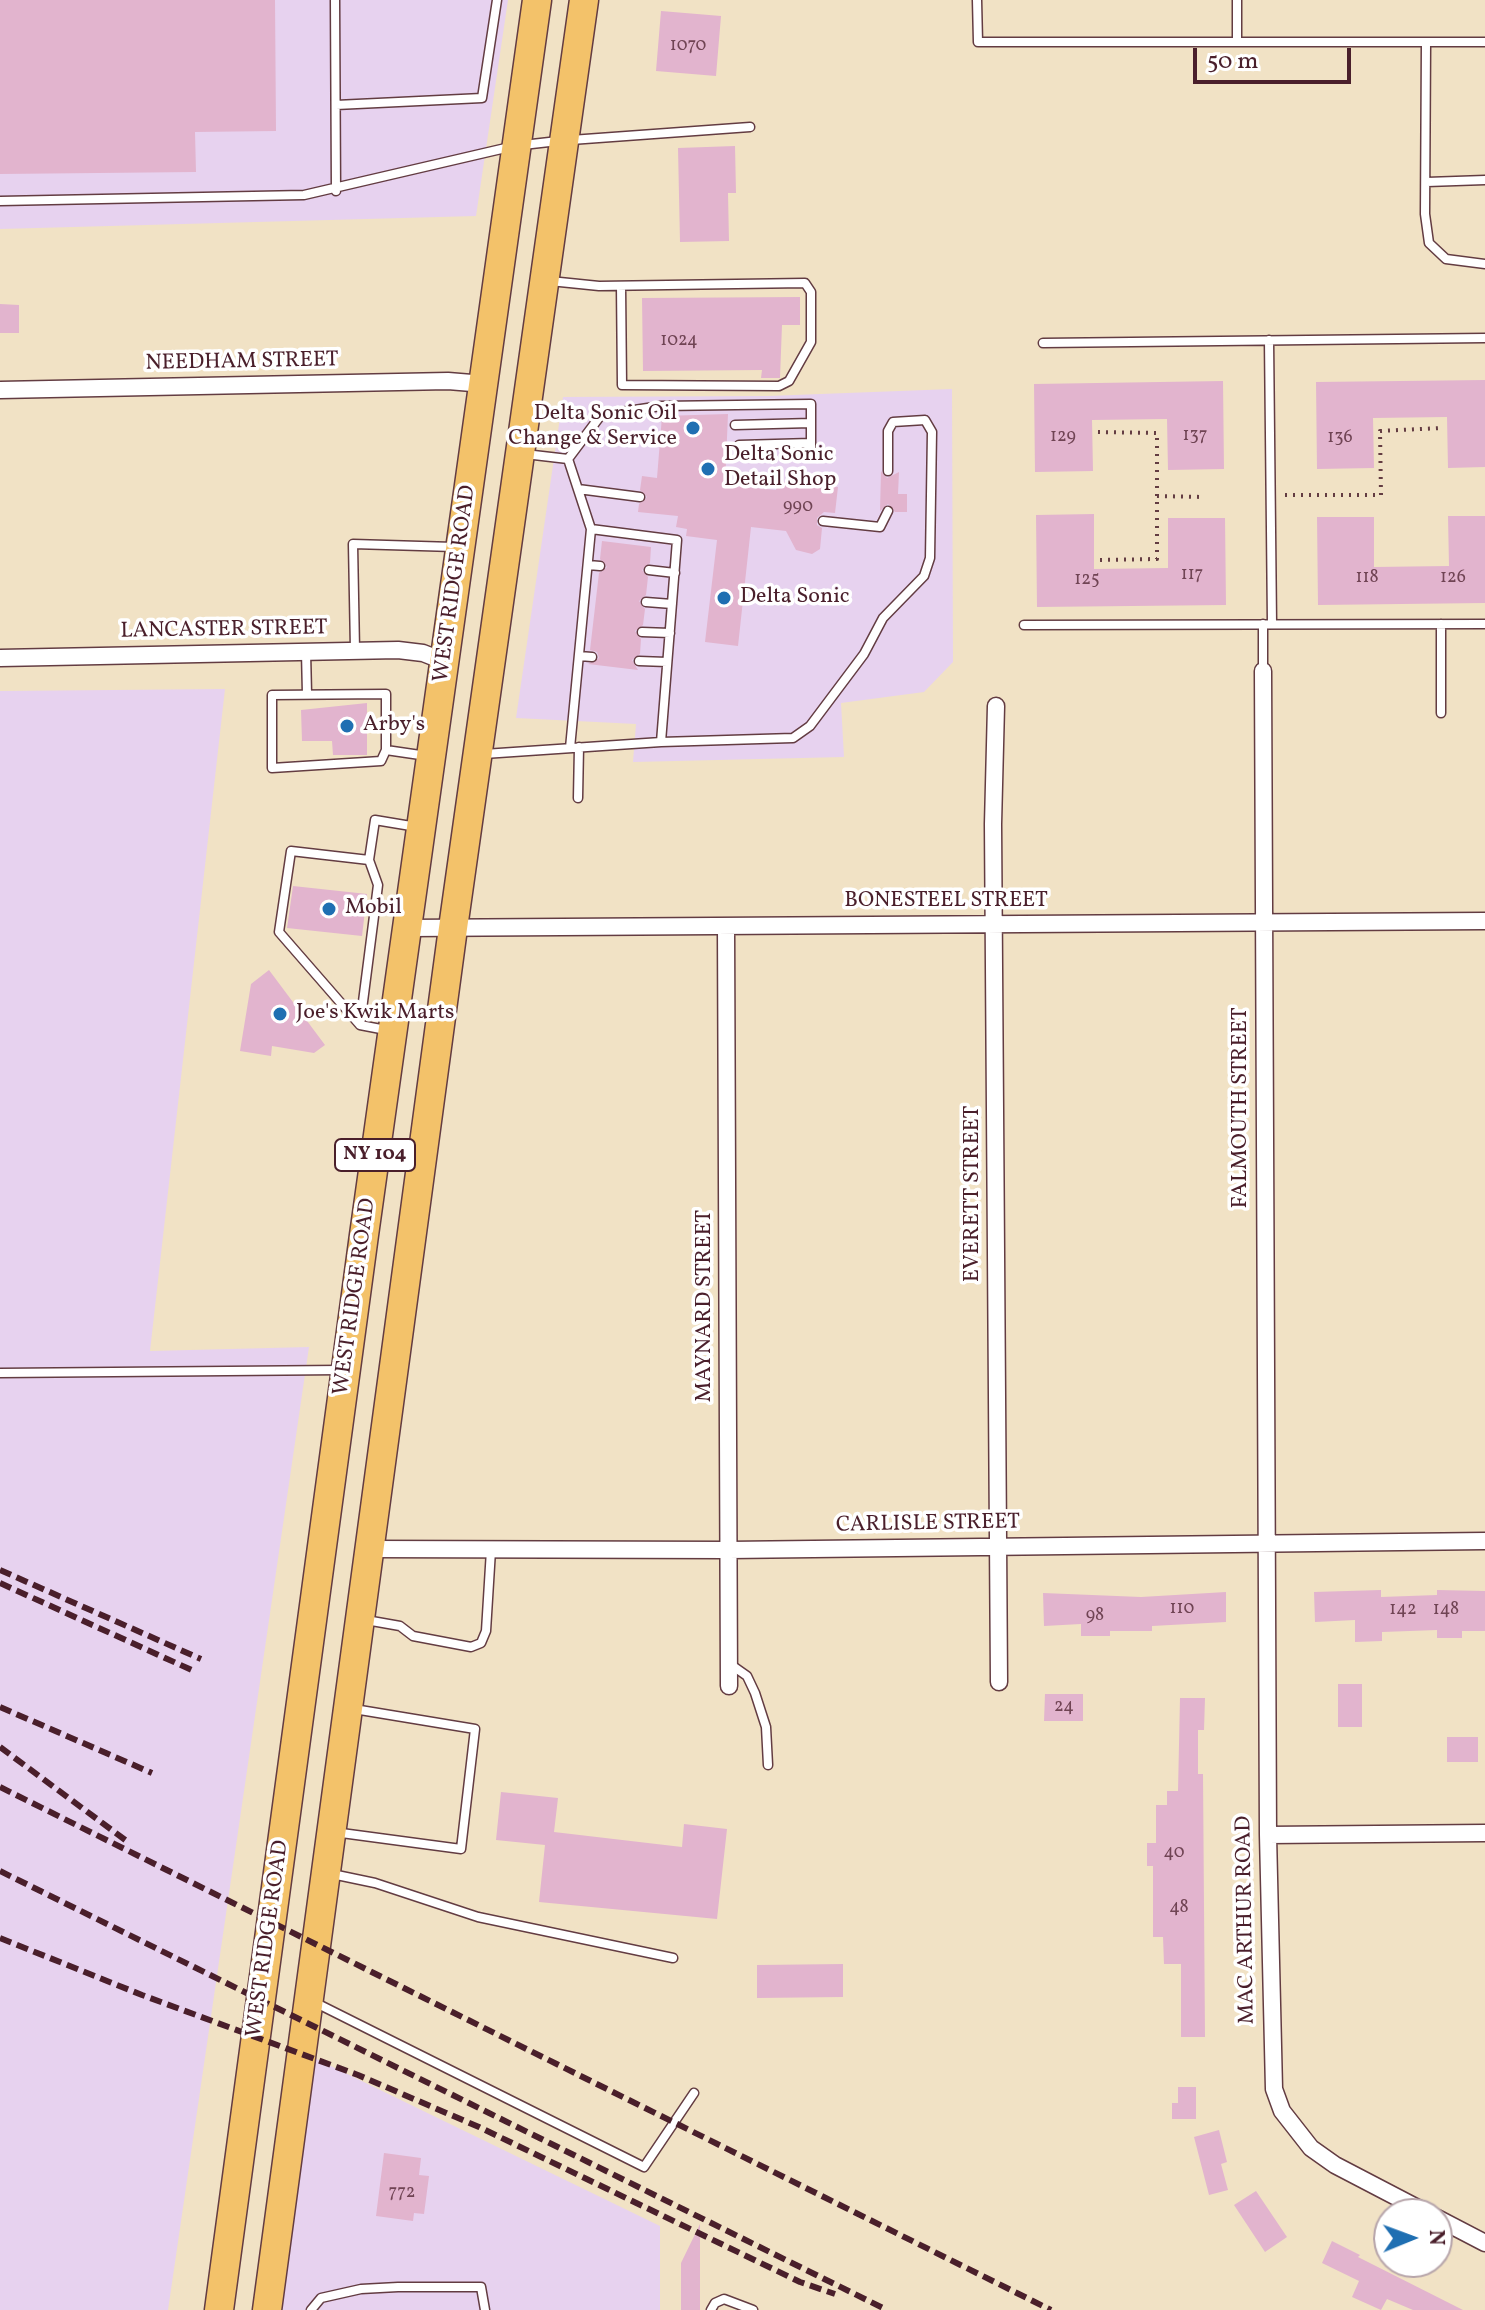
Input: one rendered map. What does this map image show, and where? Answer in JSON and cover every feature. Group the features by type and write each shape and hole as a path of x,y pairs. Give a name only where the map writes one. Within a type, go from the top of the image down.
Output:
{"highway":[{"name":"WEST RIDGE ROAD","path":"219,2310 537,0"},
{"name":"WEST RIDGE ROAD","path":"267,2310 453,928 584,0"}],"street":[{"name":"NEEDHAM STREET","path":"0,390 448,381 484,384"},
{"name":"LANCASTER STREET","path":"0,658 355,650 410,651 446,662"},
{"name":"FALMOUTH STREET","path":"1263,671 1266,1544"},
{"name":"EVERETT STREET","path":"996,706 994,924 999,1682"},
{"name":"BONESTEEL STREET","path":"408,928 1485,921"},
{"name":"MAYNARD STREET","path":"726,926 729,1686"},
{"name":"CARLISLE STREET","path":"371,1549 729,1550 1485,1541"},
{"name":"MAC ARTHUR ROAD","path":"1266,1544 1271,2062 1274,2089 1282,2111 1311,2148 1335,2165 1398,2198"},
{"path":"1268,1835 1485,1833"},
{"path":"1453,2226 1485,2243"}],"lane":[{"path":"335,0 336,191"},
{"path":"336,105 482,98 497,0"},
{"path":"977,0 978,42 1485,42"},
{"path":"1237,0 1237,41"},
{"path":"1426,43 1425,214 1429,243 1446,259 1485,264"},
{"path":"0,201 283,197 336,191 517,146 750,127"},
{"path":"1427,182 1485,180"},
{"path":"545,281 621,286 805,283 811,292 811,342 789,381 779,386 622,385 621,286"},
{"path":"1043,343 1485,338"},
{"path":"1263,671 1268,624 1269,340"},
{"path":"568,459 601,415 661,406 811,404 811,448 739,445"},
{"path":"479,755 661,742 793,738 810,726 864,654 883,618 924,576 930,558 932,432 925,420 893,422 888,431 888,471"},
{"path":"735,425 811,423"},
{"path":"520,453 568,459"},
{"path":"568,459 591,529 579,656 575,748 578,798"},
{"path":"578,489 640,497"},
{"path":"823,521 880,527 888,511"},
{"path":"591,529 677,540 661,742"},
{"path":"355,650 353,544 461,547"},
{"path":"588,565 600,566"},
{"path":"649,570 675,573"},
{"path":"585,597 597,598"},
{"path":"646,602 672,604"},
{"path":"1441,624 1441,713"},
{"path":"1024,625 1485,624"},
{"path":"582,628 593,628"},
{"path":"642,632 670,633"},
{"path":"306,652 307,694"},
{"path":"579,656 592,657"},
{"path":"639,661 667,662"},
{"path":"386,694 386,750 381,761 272,768 272,695 386,694"},
{"path":"386,750 432,757"},
{"path":"360,1025 378,885 369,860 375,820 422,828"},
{"path":"369,860 291,851 279,932 360,1025 393,1031"},
{"path":"0,1373 346,1370"},
{"path":"362,1619 400,1626 413,1636 471,1647 481,1643 486,1631 491,1549"},
{"path":"729,1664 747,1676 755,1693 766,1727 768,1765"},
{"path":"332,1832 461,1849 475,1729 350,1708"},
{"path":"327,1873 375,1883 478,1917 673,1958"},
{"path":"309,2000 644,2167 694,2093"},
{"path":"311,2310 321,2298 361,2289 481,2287 485,2310"},
{"path":"711,2310 715,2303 724,2299 753,2310"}],"path":[{"path":"1270,495 1381,495 1380,431 1441,428"},
{"path":"1098,432 1157,433 1157,559 1100,560"},
{"path":"1157,496 1204,497"}],"shaded area":[{"path":"0,0 508,0 476,216 0,229"},
{"name":"Delta Sonic","path":"952,389 953,662 924,692 841,703 844,757 633,762 636,724 516,718 563,397 768,396"},
{"path":"225,689 150,1351 309,1347 168,2310 0,2310 0,691"},
{"path":"302,2052 660,2226 660,2310 267,2310"}],"building":[{"path":"0,0 275,0 276,131 195,132 196,172 0,174"},
{"path":"661,11 721,16 716,76 656,71"},
{"path":"735,146 736,193 728,193 729,241 680,242 678,148"},
{"path":"800,297 800,325 782,325 780,378 761,378 762,370 643,371 642,298"},
{"path":"0,304 19,305 19,333 0,333"},
{"path":"1485,380 1485,467 1448,468 1447,417 1373,418 1374,468 1317,469 1316,382"},
{"path":"1223,381 1224,469 1168,470 1167,419 1092,420 1093,471 1035,472 1034,384"},
{"path":"728,414 725,485 776,490 776,481 838,487 835,513 824,512 817,518 817,525 822,528 820,549 812,554 796,550 786,531 751,527 738,646 705,642 717,540 686,536 687,529 676,527 678,516 638,512 639,504 647,497 640,490 642,476 657,478 662,416"},
{"path":"881,471 887,478 899,472 898,494 907,494 907,512 895,512 888,504 880,511"},
{"path":"1094,514 1094,569 1168,568 1168,518 1225,518 1226,605 1037,607 1036,515"},
{"path":"1448,516 1485,516 1485,603 1318,605 1317,517 1374,517 1374,567 1449,566"},
{"path":"602,541 651,547 650,563 642,570 648,577 646,595 639,601 645,609 643,625 635,631 641,639 640,654 632,660 638,670 588,664 599,658 597,652 590,650 599,573 607,567 600,559"},
{"path":"367,703 367,755 333,755 332,741 302,741 301,710"},
{"path":"293,886 367,894 362,936 287,928"},
{"path":"269,970 325,1045 314,1053 272,1046 271,1056 240,1051 251,984"},
{"path":"1381,1590 1381,1597 1437,1595 1437,1590 1485,1591 1485,1631 1462,1631 1462,1638 1437,1638 1437,1630 1382,1632 1382,1641 1355,1642 1355,1620 1315,1622 1314,1592"},
{"path":"1226,1592 1226,1622 1152,1626 1152,1631 1110,1631 1110,1636 1081,1636 1081,1624 1044,1626 1043,1593 1141,1597"},
{"path":"1338,1684 1362,1684 1362,1727 1338,1727"},
{"path":"1045,1694 1083,1694 1083,1721 1044,1721"},
{"path":"1180,1698 1205,1698 1204,1730 1198,1730 1198,1774 1203,1774 1205,2037 1181,2037 1181,1964 1164,1964 1163,1937 1153,1937 1153,1866 1147,1866 1147,1843 1156,1843 1156,1805 1167,1805 1167,1791 1178,1791"},
{"path":"1447,1737 1478,1737 1478,1762 1447,1762"},
{"path":"501,1792 558,1798 554,1832 682,1847 684,1824 727,1829 717,1919 539,1902 545,1845 496,1840"},
{"path":"843,1964 843,1997 757,1998 757,1965"},
{"path":"1178,2087 1196,2087 1196,2119 1172,2119 1172,2103 1178,2103"},
{"path":"1219,2130 1227,2162 1221,2164 1228,2190 1209,2195 1194,2137"},
{"path":"384,2153 421,2158 419,2175 429,2176 424,2214 414,2213 413,2221 376,2216"},
{"path":"1256,2191 1287,2237 1265,2252 1234,2205"},
{"path":"700,2224 700,2310 681,2310 681,2263"},
{"path":"1332,2241 1373,2265 1373,2278 1400,2278 1463,2310 1413,2310 1387,2299 1381,2310 1352,2297 1359,2281 1322,2263"}],"railway":[{"path":"0,1570 201,1659"},
{"path":"0,1583 196,1672"},
{"path":"0,1707 152,1773"},
{"path":"0,1747 128,1842"},
{"path":"0,1787 1051,2310"},
{"path":"0,1871 887,2310"},
{"path":"0,1938 142,1995 358,2075 479,2127 800,2282 835,2294"}],"place":[{"name":"Delta Sonic Oil Change & Service","path":"693,428"},
{"name":"Delta Sonic Detail Shop","path":"708,469"},
{"name":"Delta Sonic","path":"724,598"},
{"name":"Arby's","path":"347,726"},
{"name":"Mobil","path":"329,909"},
{"name":"Joe's Kwik Marts","path":"280,1014"}]}
